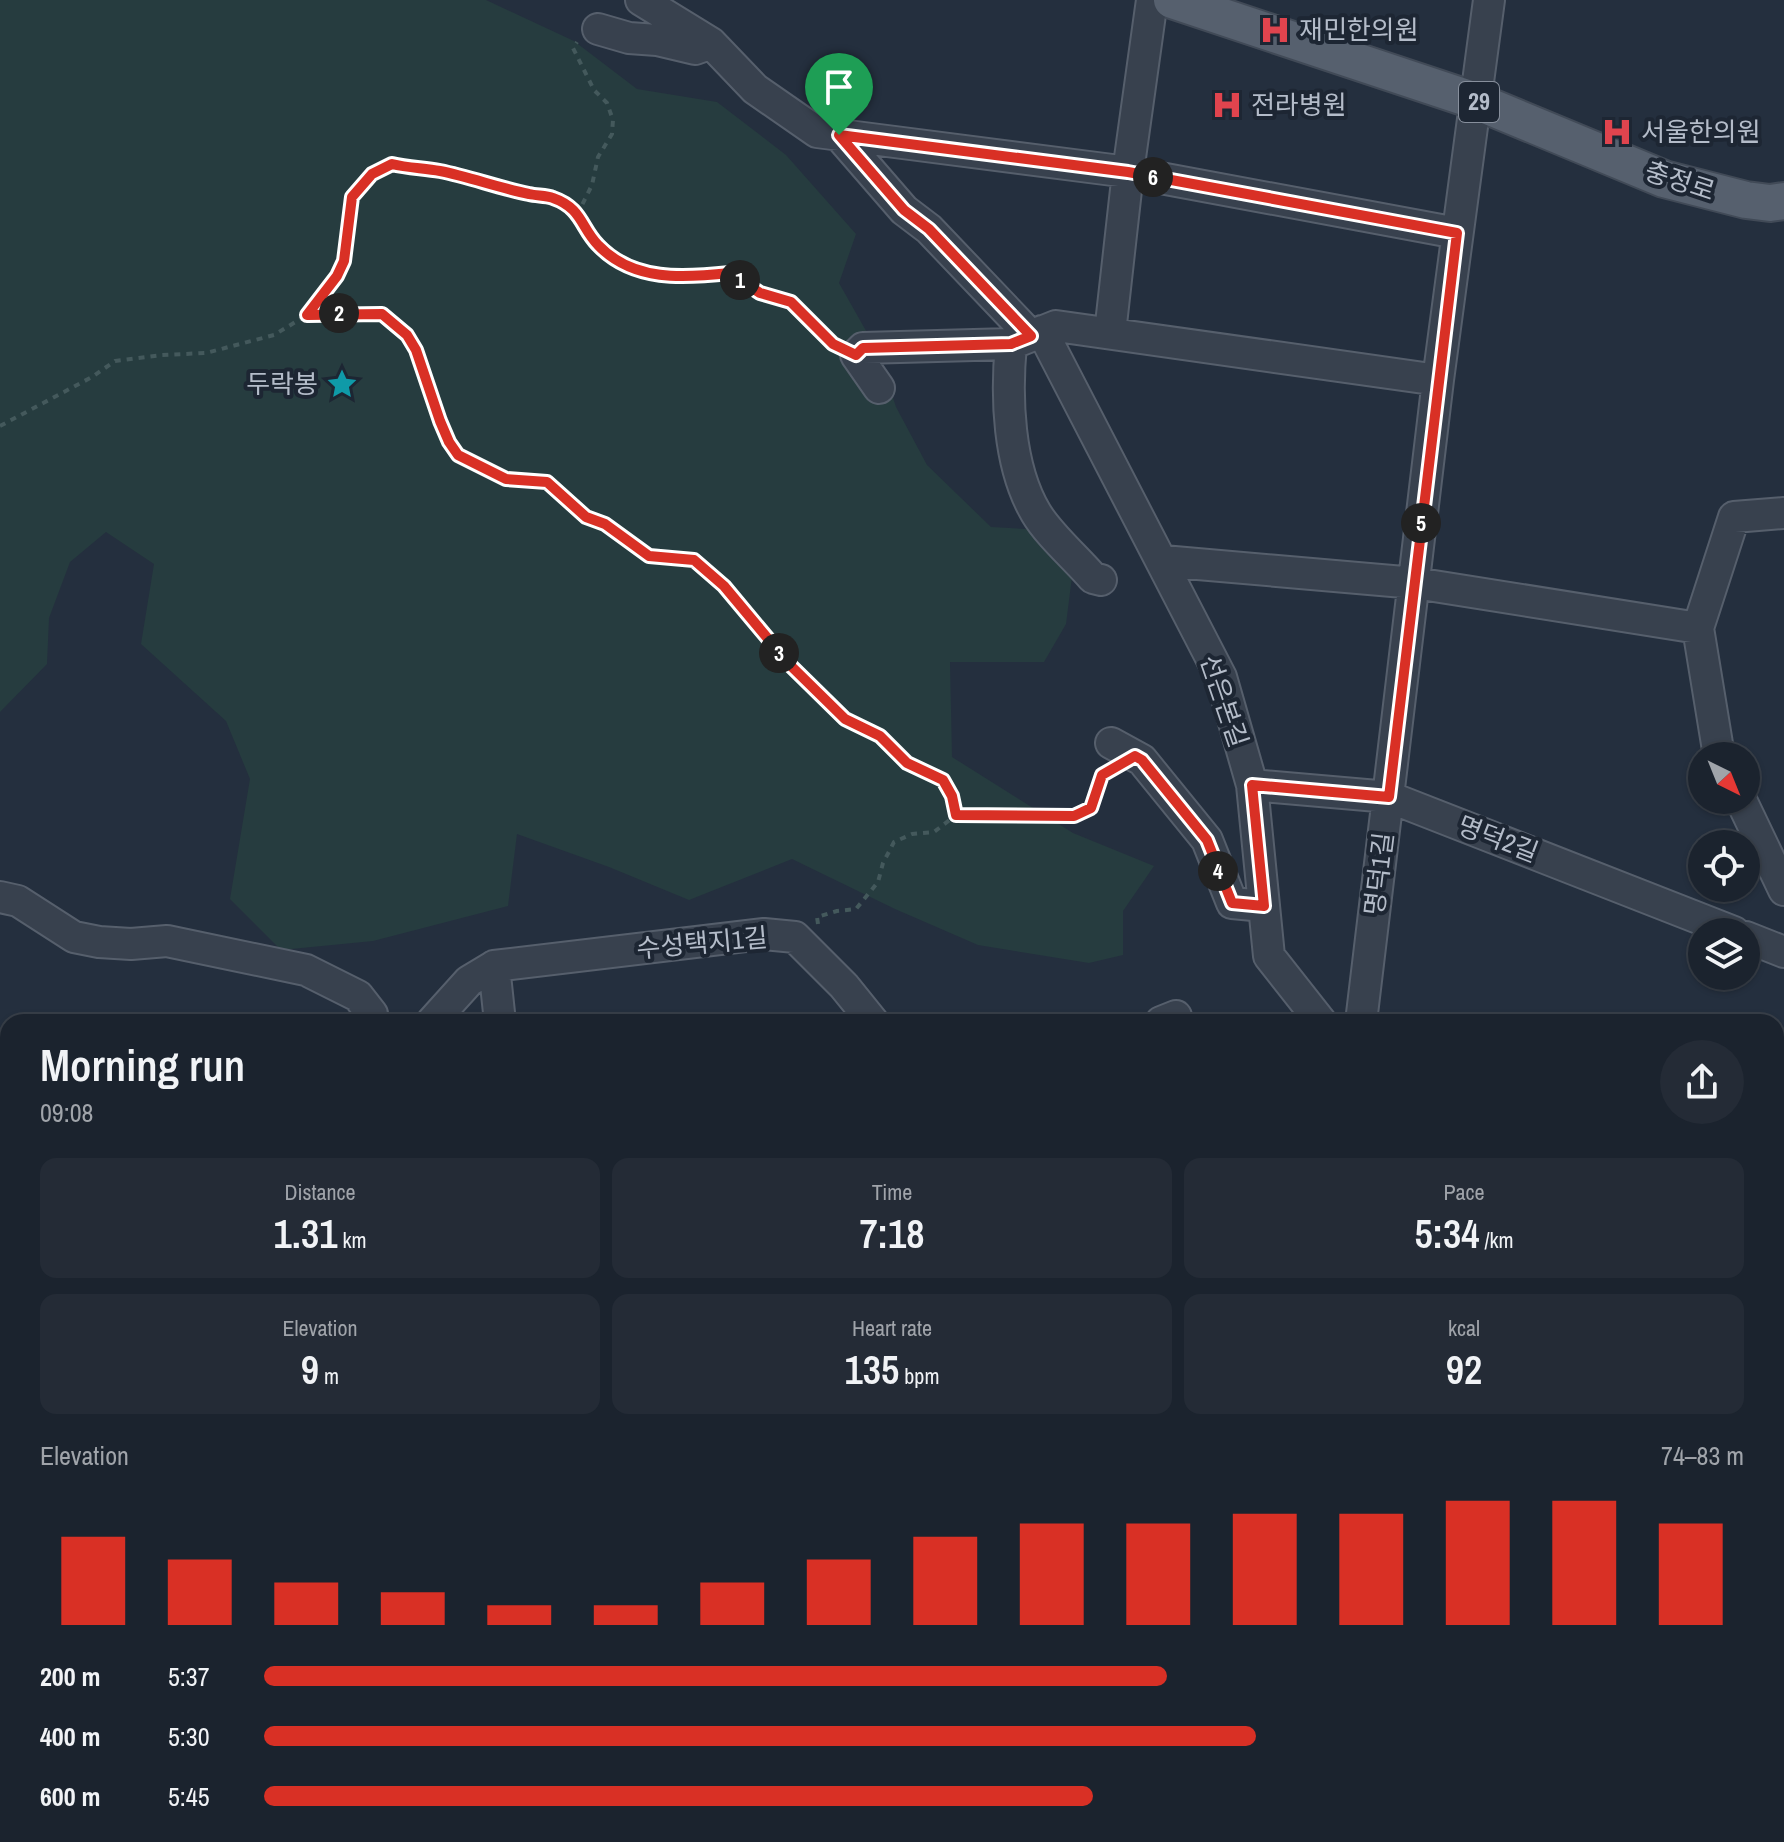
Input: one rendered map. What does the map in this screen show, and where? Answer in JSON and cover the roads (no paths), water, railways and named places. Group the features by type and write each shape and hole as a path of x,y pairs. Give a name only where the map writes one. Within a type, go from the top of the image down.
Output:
{"main road":[{"name":"충정로","path":"1172,0 1476,101 1664,179 1746,200 1779,204"}],"street":[{"path":"641,0 711,43 755,89 817,132 1128,172 1457,233"},
{"path":"1110,333 1152,0"},
{"name":"명덕1길","path":"1362,1014 1438,380 1489,0"},
{"path":"598,29 629,38 657,40 695,49 711,43"},
{"name":"선은본길","path":"839,135 904,210 929,229 1028,337 1092,432 1163,561 1221,677 1252,785 1269,956 1315,1014"},
{"path":"879,388 856,355 863,348 1028,337 1056,326 1438,380"},
{"path":"1028,337 1008,400 1018,473 1036,514 1093,578 1101,580"},
{"path":"1717,742 1698,628 1734,517 1784,513"},
{"path":"1163,561 1415,583 1698,628"},
{"path":"1123,750 1142,760 1207,840 1232,903 1264,906"},
{"name":"명덕2길","path":"1252,785 1389,797 1698,918"},
{"path":"1748,814 1784,890"},
{"path":"0,897 18,901 74,937 131,944 167,941 262,958 306,970 358,996 372,1014"},
{"name":"수성택지1길","path":"439,1014 469,981 494,966 764,934 795,937 844,986 867,1014"},
{"path":"1760,943 1784,952"},
{"path":"494,966 499,1014"}],"place":[{"name":"재민한의원","path":"1275,30"},
{"name":"전라병원","path":"1227,105"},
{"name":"서울한의원","path":"1617,132"},
{"name":"두락봉","path":"342,384"}]}
